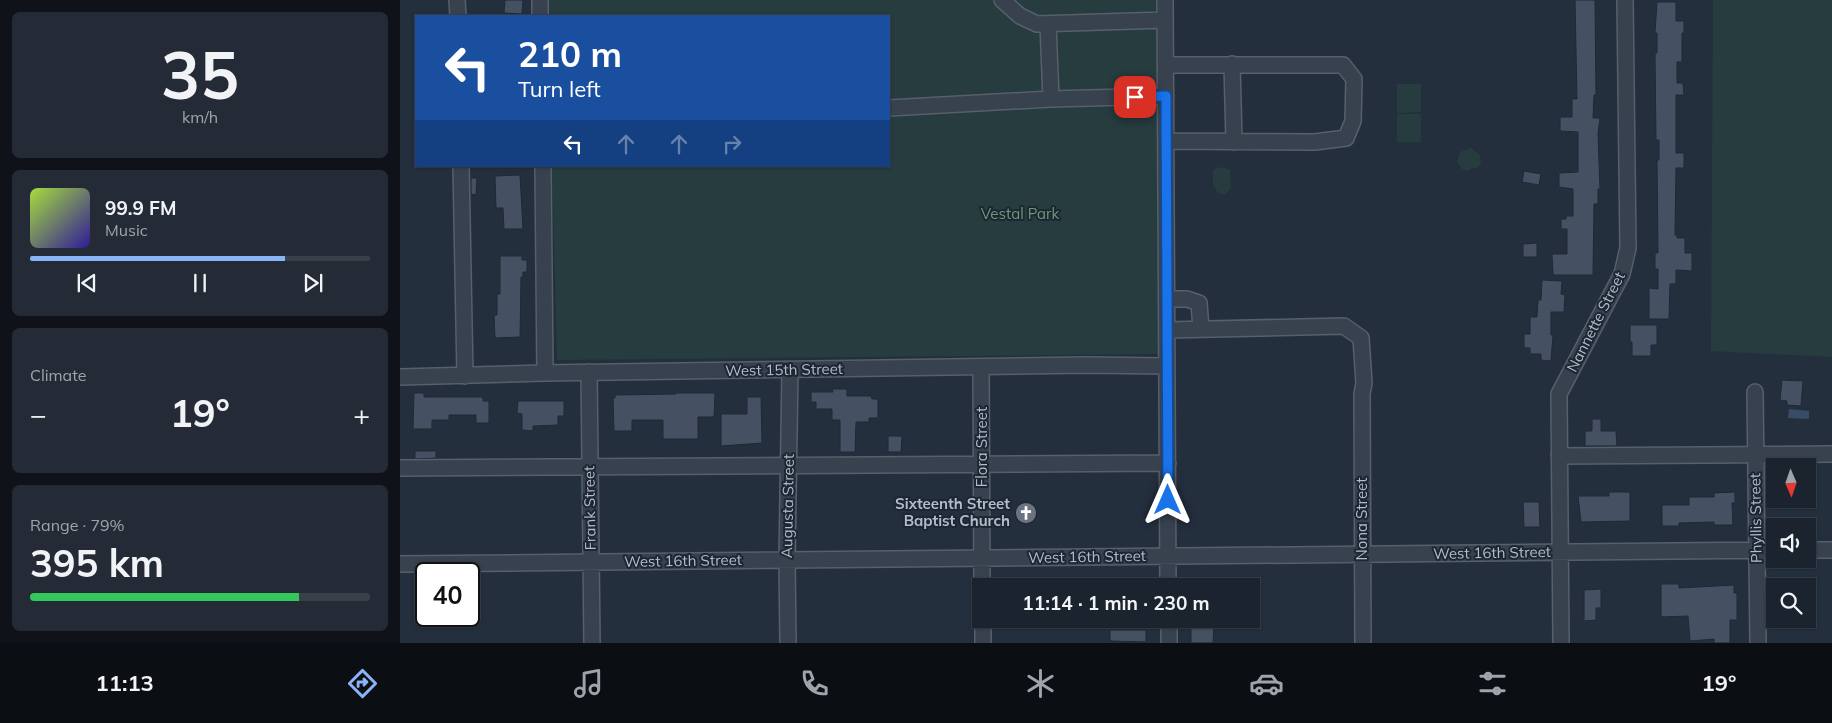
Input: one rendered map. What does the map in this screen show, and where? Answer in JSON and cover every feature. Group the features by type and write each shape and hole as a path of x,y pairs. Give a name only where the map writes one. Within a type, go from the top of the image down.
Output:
{"street":[{"path":"457,0 458,15"},
{"path":"540,0 540,15"},
{"path":"1002,0 1020,16 1037,24 1165,20"},
{"path":"1165,0 1168,578"},
{"name":"Nannette Street","path":"1561,643 1559,394 1622,274 1628,248 1624,0"},
{"path":"1048,24 1051,99"},
{"path":"1232,64 1234,142"},
{"path":"1166,65 1343,65 1354,79 1353,121 1346,138 1315,142 1166,141"},
{"path":"890,108 1051,99 1166,96"},
{"path":"461,167 465,376"},
{"path":"543,167 546,373"},
{"path":"1167,299 1187,299 1199,303 1201,329 1167,330"},
{"name":"Nona Street","path":"1201,329 1344,326 1361,338 1364,383 1362,394 1363,643"},
{"name":"West 15th Street","path":"400,377 589,372 1086,365 1167,366"},
{"name":"Flora Street","path":"981,367 982,578"},
{"name":"Augusta Street","path":"788,643 787,560 790,370"},
{"name":"Frank Street","path":"589,372 592,643"},
{"name":"Phyllis Street","path":"1755,392 1758,643"},
{"path":"1559,456 1832,454"},
{"path":"400,468 1168,463"},
{"name":"West 16th Street","path":"400,564 1766,550"},
{"path":"1816,550 1832,550"},
{"path":"983,628 983,643"},
{"path":"1168,628 1169,643"}],"green space":[{"name":"Vestal Park","path":"548,0 1158,0 1160,354 557,360 552,167 890,167 890,15 549,15"},
{"path":"1713,0 1832,0 1832,357 1711,351"},
{"path":"1397,84 1421,84 1421,112 1397,113"},
{"path":"1397,114 1421,114 1421,142 1397,142"},
{"path":"1471,148 1480,155 1481,164 1477,168 1472,168 1468,171 1462,169 1457,162 1460,152"},
{"path":"1222,167 1230,170 1231,188 1225,195 1218,193 1213,185 1213,170"}],"water":[{"path":"1789,409 1809,411 1809,419 1788,418"}],"building":[{"path":"505,0 523,0 522,14 504,13"},
{"path":"1575,0 1595,0 1596,95 1594,95 1593,118 1600,118 1598,133 1600,189 1598,189 1598,204 1594,204 1593,275 1553,275 1552,254 1567,254 1567,229 1561,229 1561,219 1566,219 1566,216 1573,216 1573,189 1559,187 1559,173 1578,172 1578,132 1560,131 1560,117 1572,117 1572,99 1577,99"},
{"path":"1657,2 1676,2 1676,21 1684,21 1682,62 1677,62 1677,83 1683,83 1684,95 1676,95 1676,153 1684,153 1684,168 1676,168 1675,235 1677,235 1677,238 1685,238 1685,253 1692,253 1692,271 1676,270 1676,284 1670,284 1669,319 1649,319 1649,288 1658,289 1658,269 1655,269 1655,253 1658,253 1657,160 1659,160 1659,140 1656,140 1655,53 1657,53 1657,33 1655,33"},
{"path":"1524,171 1541,174 1539,185 1522,182"},
{"path":"520,175 523,229 504,229 503,208 496,208 495,176"},
{"path":"471,178 477,178 476,195 471,194"},
{"path":"1537,243 1537,257 1523,257 1523,244"},
{"path":"500,256 522,256 522,260 527,260 527,272 523,272 523,277 521,277 520,337 495,338 494,315 497,315 497,294 500,294"},
{"path":"1542,280 1562,281 1561,294 1565,295 1564,312 1551,312 1551,335 1553,335 1551,361 1541,360 1541,354 1530,354 1530,348 1524,348 1524,334 1530,334 1530,317 1537,317 1538,300 1541,300"},
{"path":"1630,325 1657,325 1657,345 1651,345 1651,356 1632,356"},
{"path":"1782,380 1803,381 1801,406 1787,405 1787,401 1780,400"},
{"path":"832,389 847,389 847,396 871,396 872,399 878,399 878,418 869,418 869,422 856,422 855,452 840,452 840,420 832,420 832,409 816,409 816,402 811,402 811,392 833,392"},
{"path":"414,393 424,393 424,397 483,397 483,401 489,401 489,423 476,423 476,415 449,415 449,420 432,420 432,429 413,429"},
{"path":"715,393 714,417 698,417 698,439 663,439 663,420 632,420 632,431 614,431 613,398 615,398 615,395"},
{"path":"747,397 761,397 762,443 721,446 721,414 747,414"},
{"path":"518,401 564,401 564,416 558,416 558,425 533,426 533,431 522,430 522,414 517,413"},
{"path":"1592,419 1601,419 1601,431 1616,431 1617,446 1585,446 1585,431 1592,431"},
{"path":"888,436 902,436 901,452 888,452"},
{"path":"415,451 436,451 436,458 415,459"},
{"path":"1609,492 1630,492 1630,521 1581,522 1578,496 1609,496"},
{"path":"1735,492 1735,503 1732,503 1733,525 1714,525 1714,522 1679,523 1679,526 1662,526 1662,505 1689,505 1689,497 1714,497 1714,493"},
{"path":"1523,502 1539,502 1540,527 1524,527"},
{"path":"1661,584 1679,584 1679,588 1734,585 1734,593 1737,593 1737,620 1730,620 1730,643 1714,643 1714,639 1690,641 1688,616 1661,617"},
{"path":"1601,589 1601,608 1596,608 1596,620 1584,621 1584,590"},
{"path":"1191,628 1214,628 1213,643 1191,643"},
{"path":"1110,630 1146,630 1146,642 1110,641"}],"place":[{"name":"Sixteenth Street Baptist Church","path":"1026,513"}],"route":[{"path":"1135,97 1166,96 1168,500"}]}
